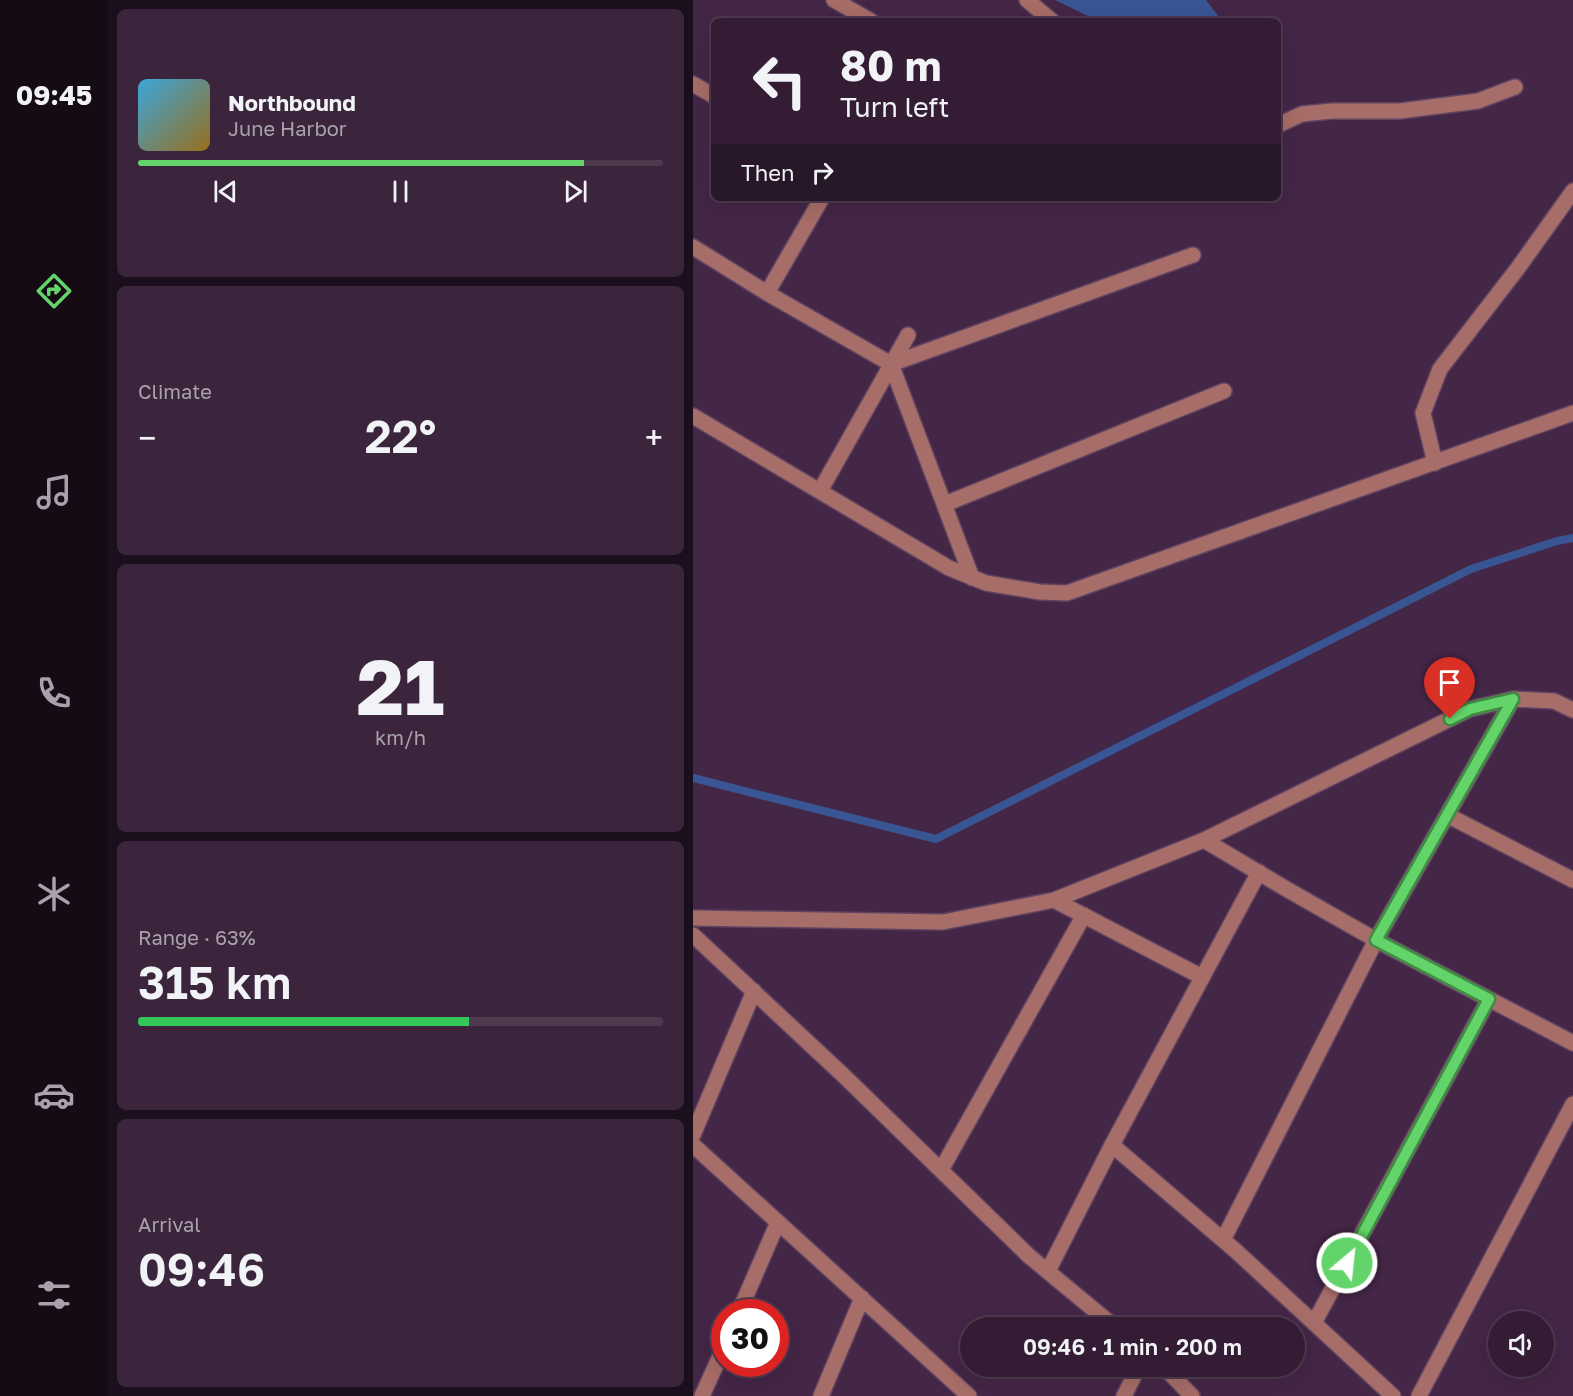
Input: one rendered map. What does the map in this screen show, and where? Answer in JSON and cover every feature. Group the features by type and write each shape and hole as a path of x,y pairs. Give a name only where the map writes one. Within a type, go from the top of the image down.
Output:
{"street":[{"path":"834,0 866,18"},
{"path":"1027,0 1048,18"},
{"path":"693,84 711,94"},
{"path":"1281,123 1302,114 1332,111 1400,111 1477,101 1515,87"},
{"path":"1435,463 1423,413 1440,369 1518,268 1573,191"},
{"path":"768,293 820,201"},
{"path":"693,247 891,364 972,578"},
{"path":"891,364 1193,255"},
{"path":"820,491 908,335"},
{"path":"945,504 1224,391"},
{"path":"693,416 949,568 986,583 1040,592 1067,593 1573,413"},
{"path":"693,918 943,922 1054,900 1204,840 1470,709 1513,699 1554,701 1573,710"},
{"path":"1223,1240 1376,940 1513,699"},
{"path":"1447,815 1573,880"},
{"path":"1204,840 1376,940 1573,1043"},
{"path":"1048,1271 1112,1145 1259,872"},
{"path":"1054,900 1202,977"},
{"path":"941,1170 1084,915"},
{"path":"693,935 835,1067 1029,1256 1103,1317"},
{"path":"693,1135 754,991"},
{"path":"1314,1323 1489,999"},
{"path":"1419,1396 1573,1104"},
{"path":"693,1145 969,1396"},
{"path":"1112,1145 1223,1240 1393,1396"},
{"path":"745,1299 778,1222"},
{"path":"821,1396 862,1298"},
{"path":"702,1396 711,1376"},
{"path":"1124,1396 1134,1377"},
{"path":"1174,1377 1192,1396"}],"water":[{"path":"1055,0 1206,0 1220,18 1092,18"}],"waterway":[{"path":"693,778 936,839 1471,569 1573,538"}],"route":[{"path":"1347,1263 1489,999 1376,940 1513,699 1470,709 1450,719"}]}
